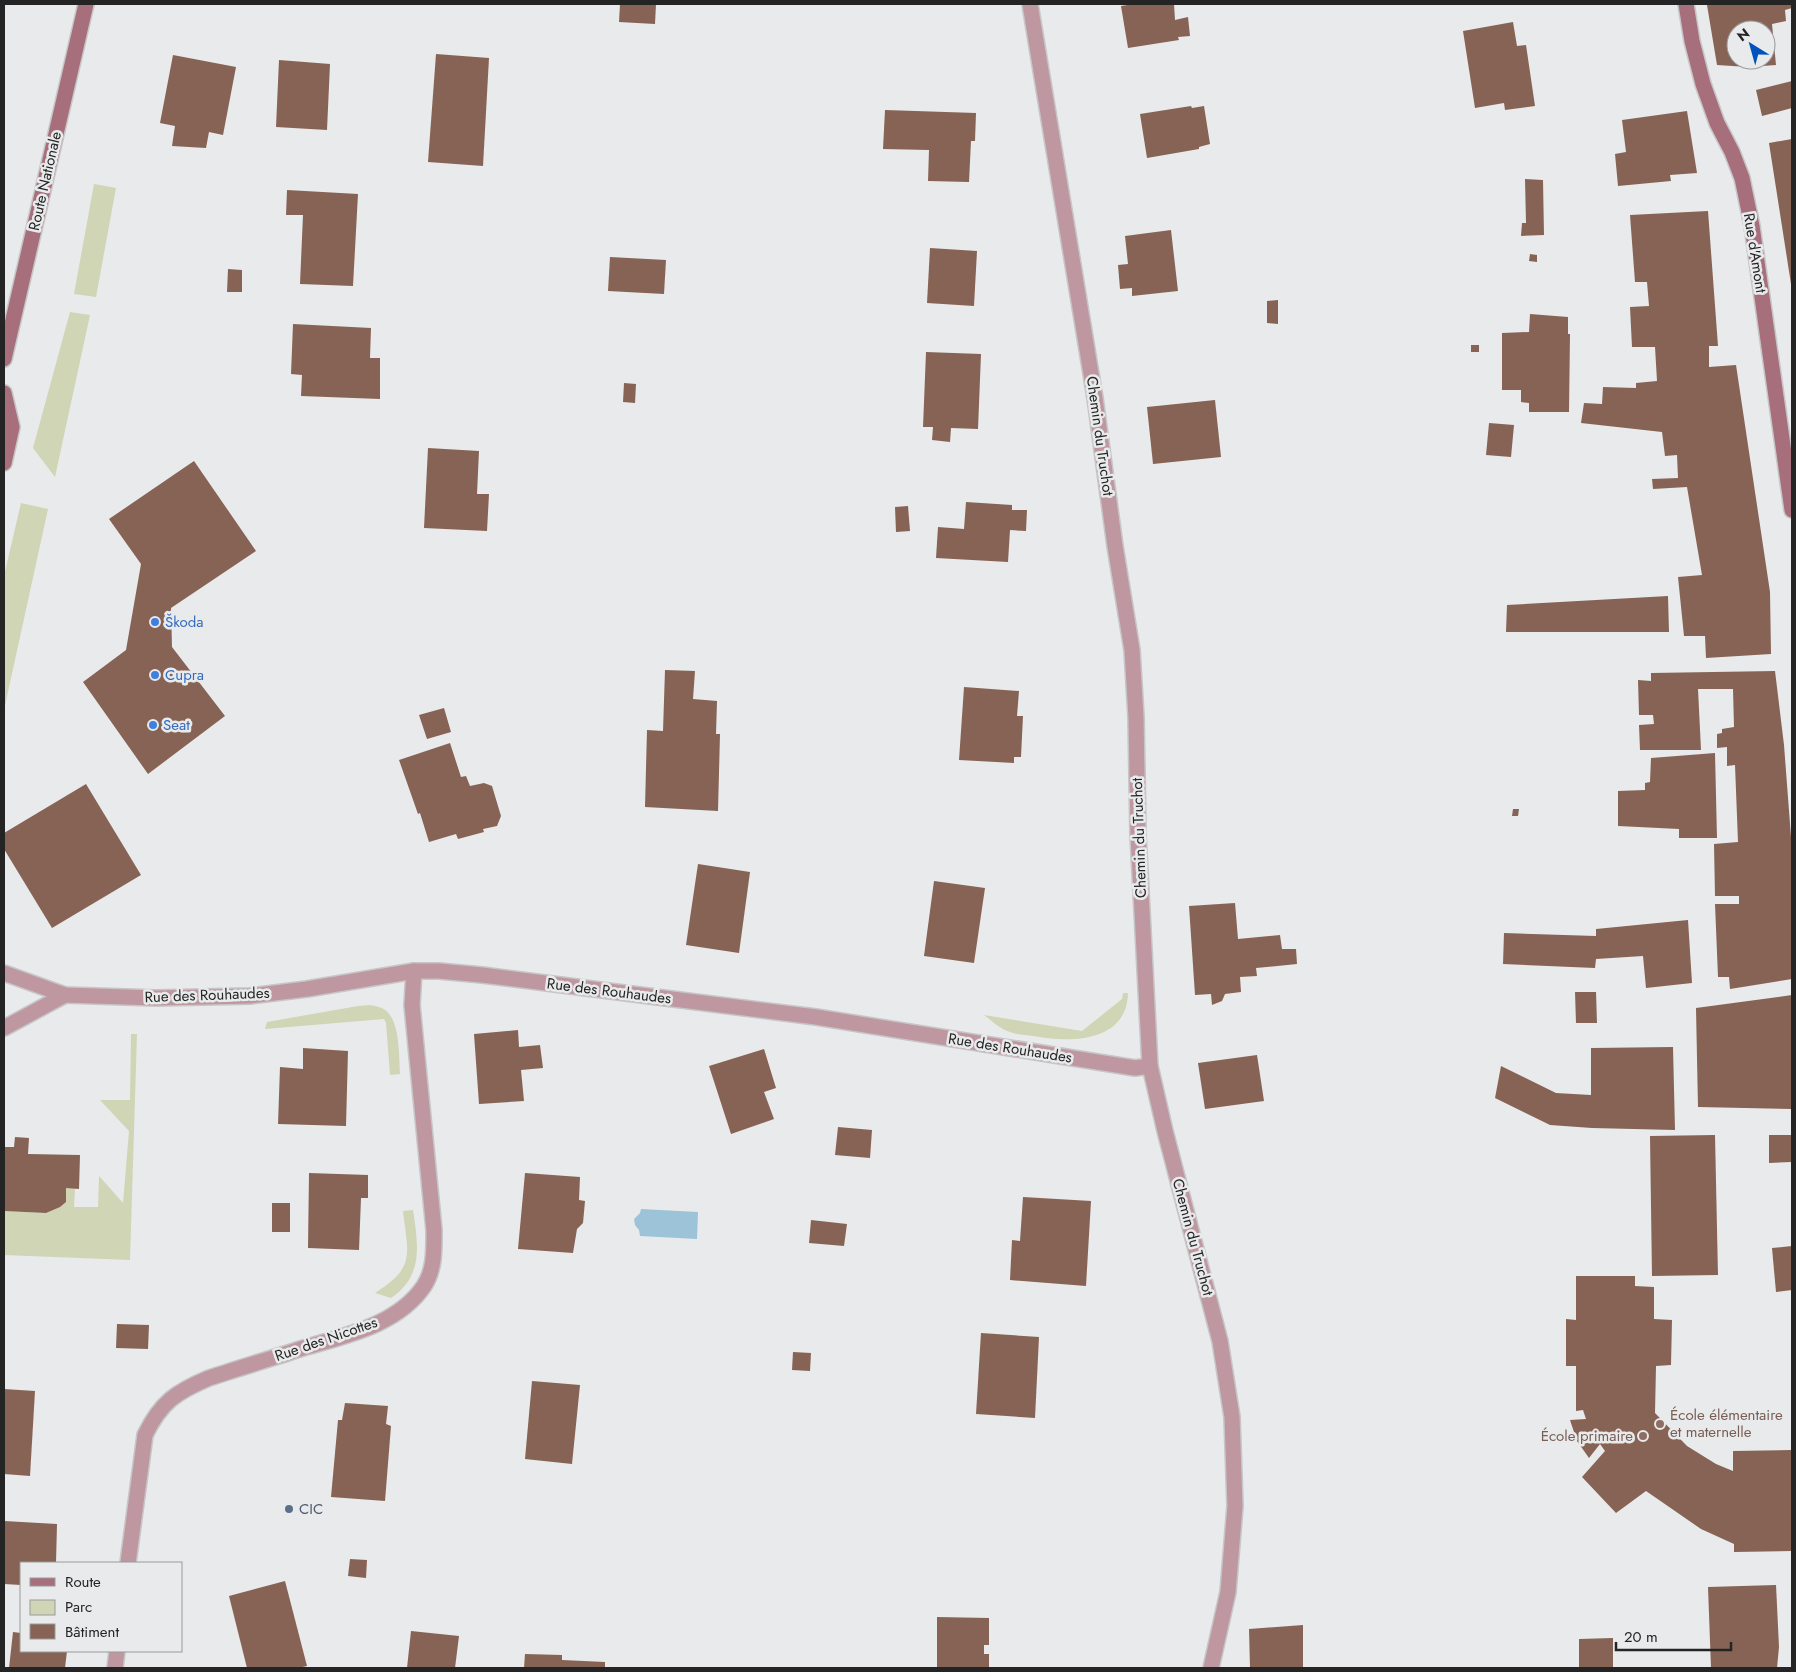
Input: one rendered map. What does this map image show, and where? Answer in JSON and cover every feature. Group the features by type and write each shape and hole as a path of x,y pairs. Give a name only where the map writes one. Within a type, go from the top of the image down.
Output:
{"street":[{"name":"Route Nationale","path":"4,359 86,4"},
{"name":"Chemin du Truchot","path":"1030,4 1095,398 1115,546 1132,650 1136,717 1138,834 1150,1066 1220,1341 1232,1417 1235,1506 1228,1592 1211,1668"},
{"name":"Rue d'Amont","path":"1686,4 1692,41 1703,84 1742,178 1752,226 1792,510"},
{"path":"4,393 12,427 4,464"},
{"name":"Rue des Rouhaudes","path":"4,974 65,995 156,998 250,996 307,989 414,971 438,970 816,1017 1135,1068 1150,1066"},
{"name":"Rue des Nicottes","path":"128,1562 145,1435 152,1420 167,1402 186,1388 209,1378 368,1327 403,1308 425,1285 431,1270 434,1254 434,1230 412,1005 414,971"},
{"path":"4,1028 65,995"},
{"path":"115,1668 117,1652"}],"green space":[{"path":"94,184 116,188 96,297 74,294"},
{"path":"70,312 90,315 55,477 33,448"},
{"path":"21,503 48,509 4,710 4,576"},
{"path":"1123,993 1128,993 1125,1009 1118,1022 1094,1036 1079,1039 1047,1038 1016,1034 1006,1031 984,1015 1082,1031 1122,999"},
{"path":"370,1005 385,1010 394,1022 398,1039 400,1074 390,1075 386,1023 384,1019 265,1029 267,1022"},
{"path":"131,1034 137,1034 130,1260 4,1255 4,1211 46,1213 66,1202 66,1188 75,1188 74,1207 98,1207 99,1176 123,1203 129,1131 100,1100 130,1100"},
{"path":"413,1210 417,1247 414,1269 409,1280 391,1298 375,1293 388,1284 403,1267 407,1249 403,1211"}],"water":[{"path":"641,1209 698,1212 697,1239 640,1236 634,1219"}],"building":[{"path":"620,4 656,4 655,24 619,22"},
{"path":"1134,4 1174,4 1175,20 1188,17 1190,36 1178,37 1179,40 1128,48 1121,6"},
{"path":"1792,4 1792,8 1785,10 1786,21 1776,23 1776,20 1726,20 1726,66 1717,65 1707,5"},
{"path":"1513,22 1517,46 1526,45 1535,106 1505,110 1504,103 1475,108 1463,31"},
{"path":"436,54 489,58 483,166 428,162"},
{"path":"173,55 236,67 223,135 209,132 206,148 172,146 175,126 160,123"},
{"path":"279,60 330,64 327,130 276,127"},
{"path":"1792,81 1792,108 1762,116 1756,90"},
{"path":"1191,106 1192,108 1204,106 1210,144 1199,147 1199,149 1147,158 1140,114"},
{"path":"885,110 976,113 975,141 971,141 969,182 928,181 929,150 883,149"},
{"path":"1687,111 1697,173 1670,175 1671,181 1618,186 1615,154 1626,152 1622,120"},
{"path":"1792,139 1792,283 1791,284 1769,143"},
{"path":"1525,179 1543,180 1544,235 1521,236 1522,223 1526,223"},
{"path":"287,190 358,194 353,286 300,284 303,215 286,215"},
{"path":"1708,211 1718,346 1709,346 1709,367 1736,365 1770,592 1771,654 1706,658 1705,636 1684,636 1678,577 1702,575 1687,487 1653,489 1652,479 1678,478 1677,455 1665,456 1662,432 1581,423 1584,403 1602,404 1603,387 1636,388 1636,383 1657,381 1655,347 1632,347 1630,307 1649,306 1647,282 1635,282 1630,215"},
{"path":"1171,230 1178,291 1132,296 1132,288 1120,289 1118,265 1128,264 1125,236"},
{"path":"930,248 977,251 974,306 927,303"},
{"path":"1530,254 1537,255 1537,262 1529,261"},
{"path":"610,257 666,260 664,294 608,291"},
{"path":"228,269 242,270 242,292 227,292"},
{"path":"1278,300 1278,324 1267,323 1267,301"},
{"path":"1530,314 1568,317 1568,334 1570,334 1569,412 1529,412 1529,403 1521,402 1521,390 1502,390 1502,333 1529,332"},
{"path":"293,324 371,328 370,358 380,358 380,399 301,396 302,375 291,374"},
{"path":"1471,345 1479,345 1479,352 1471,352"},
{"path":"926,352 981,354 978,429 951,428 950,442 932,440 933,427 923,427"},
{"path":"624,383 636,384 635,403 623,402"},
{"path":"1215,400 1221,457 1153,464 1147,407"},
{"path":"1489,423 1514,425 1511,457 1486,455"},
{"path":"428,448 479,451 477,494 489,494 487,531 424,528"},
{"path":"194,461 256,551 171,608 172,647 225,716 148,774 83,682 126,650 141,564 109,519"},
{"path":"966,502 1012,505 1012,510 1027,510 1026,531 1010,530 1008,562 936,558 938,527 964,529"},
{"path":"908,506 910,531 896,532 895,507"},
{"path":"1668,596 1669,632 1506,632 1507,605"},
{"path":"665,670 695,671 693,699 717,701 716,734 720,734 718,811 645,807 647,730 663,731"},
{"path":"1775,671 1784,745 1792,850 1792,979 1730,989 1729,977 1718,977 1715,904 1739,904 1739,896 1715,896 1714,844 1738,842 1735,765 1727,766 1727,747 1717,748 1717,734 1722,733 1722,729 1734,727 1733,689 1698,689 1701,750 1640,750 1639,725 1654,724 1653,715 1639,715 1638,680 1651,681 1651,673"},
{"path":"964,687 1019,691 1017,716 1023,716 1021,757 1014,757 1014,763 959,760"},
{"path":"444,708 451,732 427,739 419,715"},
{"path":"450,743 461,777 466,776 470,786 484,783 492,786 501,816 497,826 483,829 484,832 458,839 456,834 429,842 420,813 418,814 399,760"},
{"path":"1715,753 1717,838 1679,838 1679,829 1618,826 1618,791 1645,790 1645,783 1650,782 1651,758"},
{"path":"86,784 141,875 52,928 4,849 4,833"},
{"path":"1513,809 1519,809 1518,816 1512,816"},
{"path":"698,864 750,872 739,953 686,945"},
{"path":"934,881 985,888 974,963 924,956"},
{"path":"1235,903 1238,939 1280,935 1282,949 1296,949 1297,964 1256,968 1257,976 1240,977 1241,992 1225,994 1222,1001 1212,1005 1211,994 1195,995 1189,906"},
{"path":"1688,920 1692,983 1646,988 1643,956 1596,959 1595,968 1503,964 1504,933 1596,936 1596,929"},
{"path":"1575,992 1596,992 1597,1023 1576,1023"},
{"path":"1792,995 1792,1109 1698,1107 1696,1008"},
{"path":"518,1030 519,1047 540,1045 543,1068 521,1070 524,1101 479,1104 474,1034"},
{"path":"1673,1047 1675,1130 1550,1125 1495,1098 1501,1066 1556,1093 1591,1095 1591,1048"},
{"path":"303,1048 348,1051 346,1126 278,1124 280,1067 303,1069"},
{"path":"764,1049 776,1088 764,1092 774,1119 731,1134 709,1066"},
{"path":"1257,1055 1264,1101 1205,1109 1198,1063"},
{"path":"838,1127 872,1130 870,1158 835,1155"},
{"path":"1715,1135 1718,1275 1652,1276 1650,1136"},
{"path":"1769,1135 1792,1135 1792,1162 1769,1163"},
{"path":"15,1137 29,1138 28,1154 80,1155 79,1189 66,1188 66,1202 60,1207 46,1213 4,1211 4,1147 14,1147"},
{"path":"309,1173 368,1175 368,1198 361,1198 359,1250 308,1248"},
{"path":"525,1173 580,1177 579,1200 585,1201 583,1223 577,1229 573,1253 518,1249"},
{"path":"1023,1197 1091,1201 1086,1286 1010,1280 1012,1240 1020,1241"},
{"path":"272,1203 290,1203 290,1232 272,1232"},
{"path":"811,1220 847,1224 844,1246 809,1243"},
{"path":"1792,1246 1792,1290 1776,1292 1772,1248"},
{"path":"1576,1276 1635,1276 1635,1286 1654,1287 1654,1319 1672,1320 1671,1365 1656,1366 1655,1413 1687,1446 1716,1464 1733,1471 1733,1451 1791,1450 1792,1551 1734,1552 1734,1544 1701,1529 1646,1491 1616,1513 1582,1477 1605,1451 1600,1444 1589,1458 1577,1441 1570,1420 1586,1419 1583,1410 1576,1411 1576,1366 1566,1366 1566,1319 1576,1320"},
{"path":"117,1324 149,1325 148,1349 116,1348"},
{"path":"981,1333 1039,1337 1035,1418 976,1414"},
{"path":"793,1352 811,1353 810,1371 792,1370"},
{"path":"532,1381 580,1385 572,1464 525,1459"},
{"path":"4,1389 35,1391 30,1476 4,1474"},
{"path":"345,1403 388,1406 386,1424 391,1426 385,1501 331,1497 338,1420 342,1420"},
{"path":"4,1521 57,1524 56,1562 20,1562 20,1585 4,1584"},
{"path":"350,1559 367,1560 366,1578 348,1576"},
{"path":"285,1581 307,1666 298,1668 247,1668 229,1596"},
{"path":"1776,1585 1779,1647 1777,1668 1711,1668 1708,1587"},
{"path":"937,1617 989,1618 989,1645 984,1645 984,1654 989,1654 989,1668 937,1668"},
{"path":"1303,1625 1303,1668 1250,1668 1249,1629"},
{"path":"411,1631 459,1636 455,1668 407,1668"},
{"path":"13,1632 20,1633 20,1652 67,1652 65,1668 9,1668"},
{"path":"1613,1638 1613,1668 1579,1668 1579,1639"},
{"path":"525,1654 562,1655 562,1660 605,1662 605,1668 524,1668"}],"place":[{"name":"Škoda","path":"155,622"},
{"name":"Cupra","path":"155,675"},
{"name":"Seat","path":"153,725"},
{"name":"École élémentaire et maternelle","path":"1660,1424"},
{"name":"École primaire","path":"1643,1436"},
{"name":"CIC","path":"289,1509"}]}
